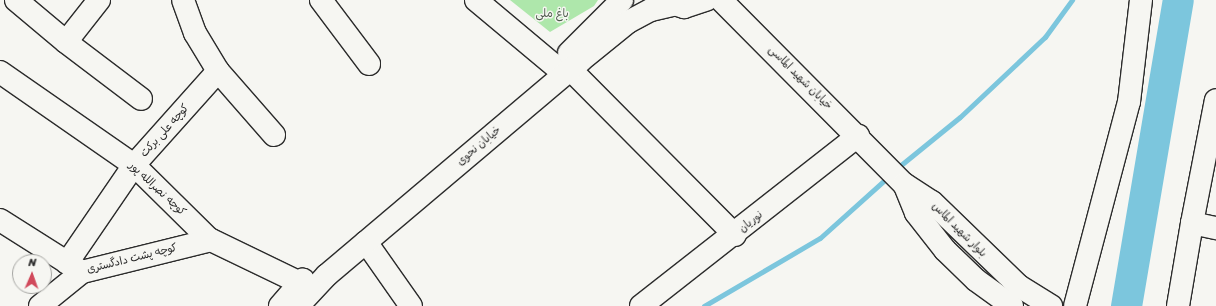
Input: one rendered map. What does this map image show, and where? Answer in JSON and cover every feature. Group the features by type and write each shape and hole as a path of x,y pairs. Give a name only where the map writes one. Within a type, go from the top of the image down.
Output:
{"street":[{"path":"16,0 66,42 141,99"},
{"path":"66,42 99,0"},
{"path":"183,0 195,32 218,71 274,135"},
{"path":"321,0 369,64"},
{"path":"476,0 563,67 736,235"},
{"name":"خیابان نحوی","path":"298,306 327,275 563,67 622,0"},
{"name":"خیابان نحوی","path":"280,306 300,283 563,67 628,22 651,10 667,3 684,7 706,0"},
{"name":"خیابان شهید الماسی","path":"722,0 878,156 904,184"},
{"path":"1075,306 1129,102 1141,0"},
{"name":"کوچه علی برکت","path":"75,267 134,165 218,71"},
{"name":"کوچه نصرالله پور","path":"0,72 134,165 211,240 300,283"},
{"path":"1178,306 1192,223 1216,100"},
{"name":"نوریان","path":"642,306 736,235 858,136"},
{"name":"بلوار شهید الماس","path":"904,184 916,213 945,250 976,280 1012,306"},
{"name":"بلوار شهید الماس","path":"904,184 932,202 999,268 1051,306"},
{"path":"0,220 75,267"},
{"path":"1192,223 1216,228"},
{"name":"کوچه پشت دادگستری","path":"40,306 75,267 211,240"},
{"path":"366,242 411,306"}],"green space":[{"name":"باغ ملی","path":"510,0 598,0 594,6 550,32"}],"waterway":[{"path":"896,169 960,117 1045,37 1072,0"},
{"path":"1126,306 1178,0"},
{"path":"704,306 820,238 889,176"}]}
